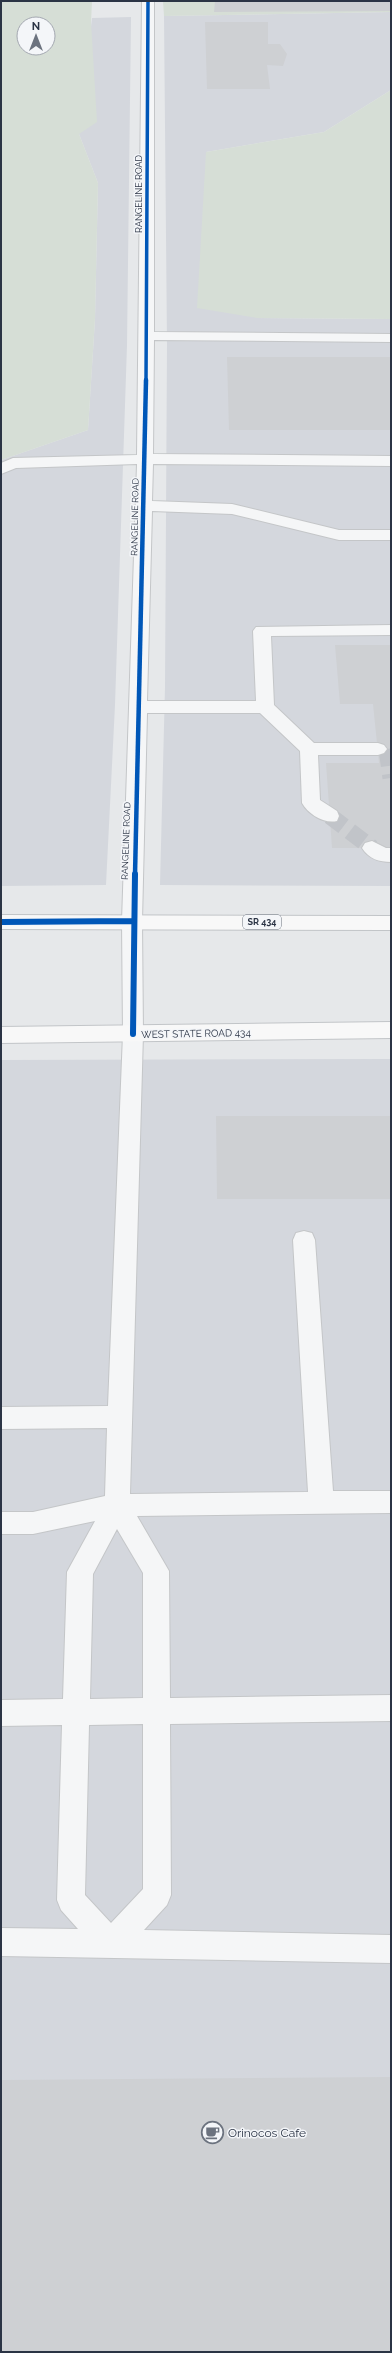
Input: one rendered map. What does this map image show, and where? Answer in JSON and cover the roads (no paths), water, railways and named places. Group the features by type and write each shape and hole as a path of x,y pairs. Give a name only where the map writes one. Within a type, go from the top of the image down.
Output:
{"main road":[{"name":"SR 434","path":"1,922 132,921 391,923"},
{"name":"WEST STATE ROAD 434","path":"1,1035 391,1030"}],"street":[{"name":"RANGELINE ROAD","path":"117,1505 133,1034 132,921 140,707 147,336 148,1"},
{"path":"147,336 391,338"},
{"path":"1,469 13,463 145,459 391,461"},
{"path":"144,506 232,509 339,535 391,535"},
{"path":"378,750 309,750 265,707 262,630 391,630"},
{"path":"140,707 265,707"},
{"path":"309,750 310,803 330,816"},
{"path":"372,848 382,855 391,855"},
{"path":"304,1240 321,1503"},
{"path":"1,1418 119,1417"},
{"path":"1,1523 33,1523 117,1505 391,1502"},
{"path":"111,1944 157,1894 156,1570 117,1505"},
{"path":"111,1944 71,1900 80,1572 117,1505"},
{"path":"1,1713 76,1714 156,1711 391,1708"},
{"path":"1,1942 391,1949"}],"tunnel":[{"path":"387,749 391,778"},
{"path":"330,816 372,848"}],"place":[{"name":"Orinocos Cafe","path":"213,2133"}]}
